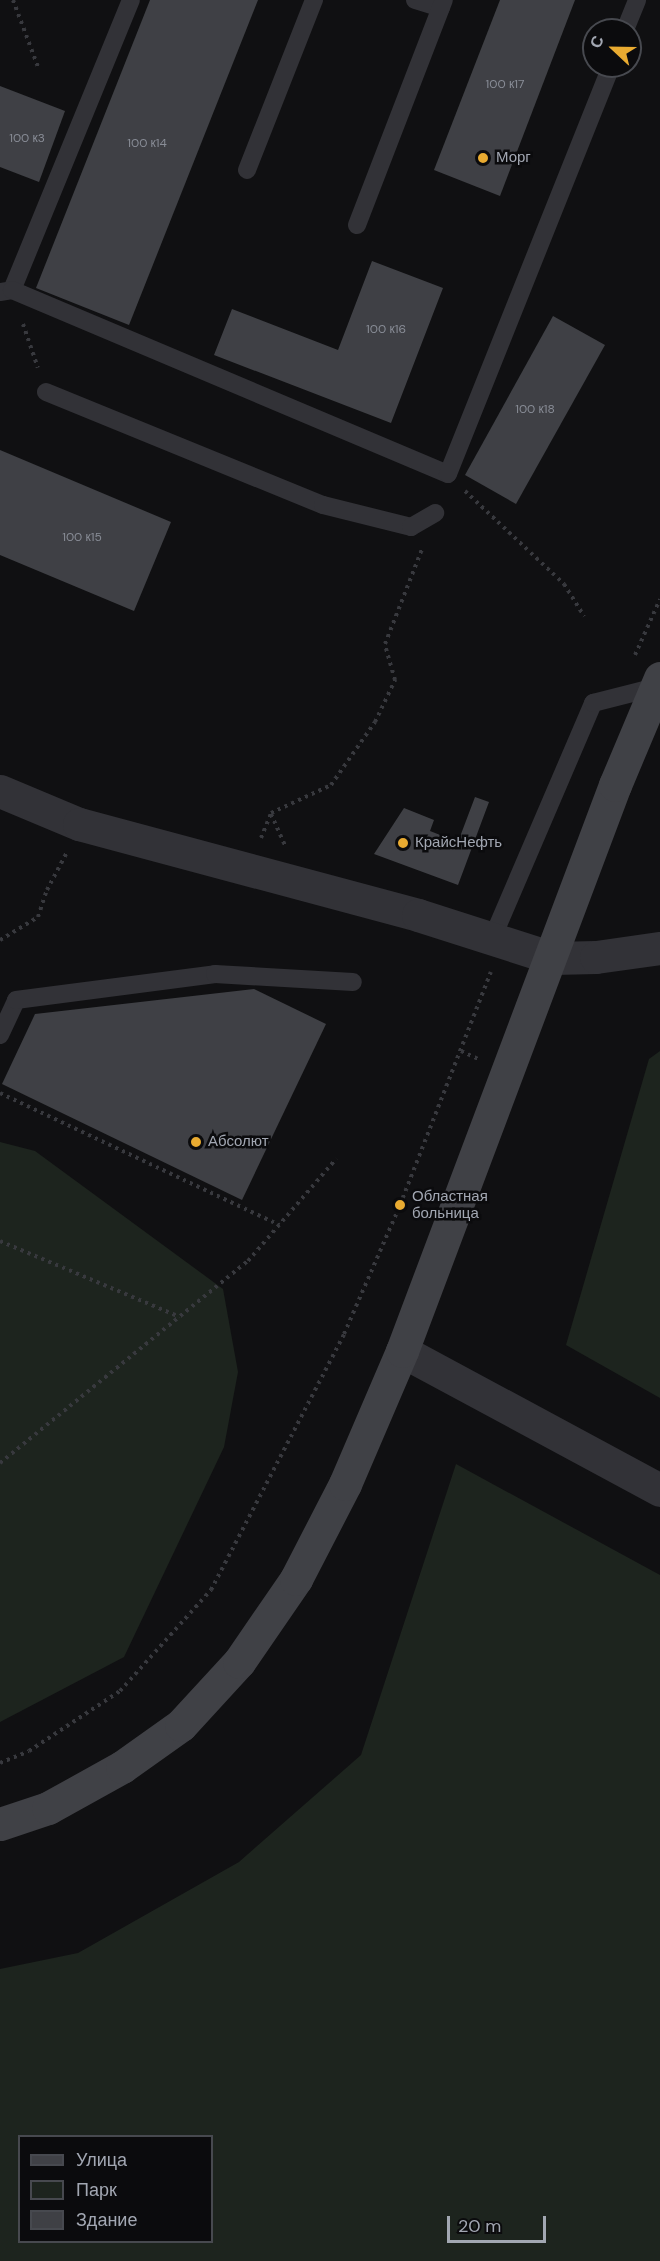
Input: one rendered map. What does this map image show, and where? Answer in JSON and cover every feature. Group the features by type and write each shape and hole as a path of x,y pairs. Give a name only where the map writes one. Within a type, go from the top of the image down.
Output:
{"main road":[{"path":"0,1824 48,1808 122,1767 181,1725 239,1662 296,1579 345,1484 402,1351 553,958 615,785 658,683"}],"street":[{"path":"0,791 79,824 258,872 494,950 553,958 660,948"},
{"path":"402,1351 660,1490"}],"lane":[{"path":"131,0 6,291 448,474 606,78"},
{"path":"247,170 314,0"},
{"path":"357,225 443,4 416,0"},
{"path":"630,18 637,0"},
{"path":"46,392 323,505 411,527 435,513"},
{"path":"494,950 593,703 658,683"},
{"path":"0,1035 16,1000 215,974 353,982"}],"path":[{"path":"13,0 38,67"},
{"path":"6,291 46,392"},
{"path":"448,474 564,584 584,616"},
{"path":"258,872 260,844 271,813 331,785 375,722 395,681 385,644 435,513"},
{"path":"0,940 38,917 46,890 68,851"},
{"path":"0,1763 29,1751 120,1692 212,1590 344,1334 400,1205 494,950"},
{"path":"0,1093 279,1226"},
{"path":"0,1463 248,1261 336,1160"},
{"path":"0,1241 180,1317"}],"green space":[{"path":"660,1051 660,1398 566,1345 649,1059"},
{"path":"0,1142 35,1151 223,1289 238,1372 224,1447 124,1657 0,1722"},
{"path":"456,1464 660,1575 660,2261 0,2261 0,1969 78,1953 239,1862 361,1755"}],"building":[{"path":"150,0 258,0 129,325 36,288"},
{"path":"500,0 575,0 500,196 434,170"},
{"path":"0,86 65,111 39,182 0,167"},
{"path":"372,261 443,288 391,423 214,355 232,309 338,350"},
{"path":"553,316 605,345 516,504 465,475"},
{"path":"0,450 171,522 134,611 0,555"},
{"path":"475,797 489,802 458,885 374,854 404,808 434,820 430,831 458,842"},
{"name":"Абсолют","path":"254,989 326,1024 242,1200 2,1084 35,1014"}],"place":[{"name":"Морг","path":"483,158"},
{"name":"КрайсНефть","path":"403,843"},
{"name":"Абсолют","path":"196,1142"},
{"name":"Областная больница","path":"400,1205"}]}
